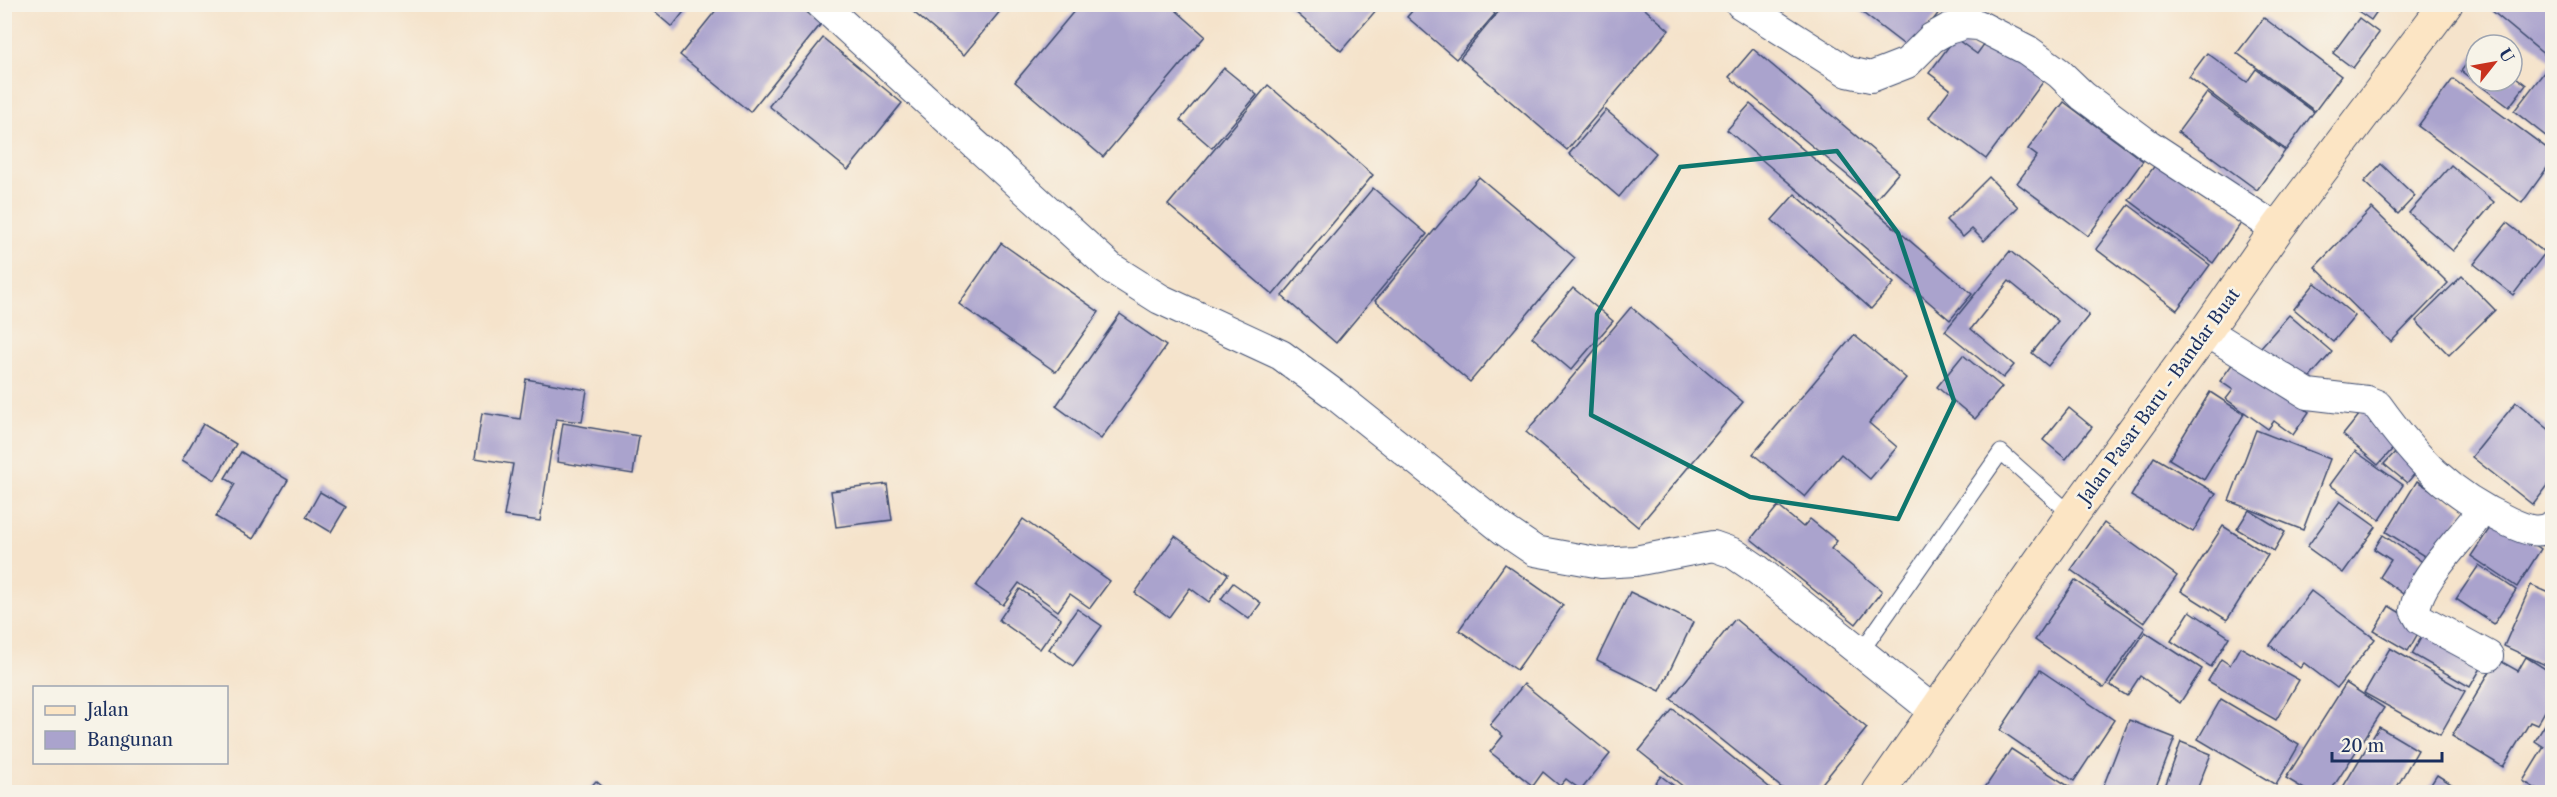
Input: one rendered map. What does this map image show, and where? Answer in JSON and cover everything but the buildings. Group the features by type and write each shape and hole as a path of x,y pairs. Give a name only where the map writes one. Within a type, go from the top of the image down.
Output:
{"street":[{"path":"821,4 1111,268 1160,299 1281,355 1334,394 1504,530 1535,551 1601,563 1635,561 1713,546 1732,553 1758,570 1934,711"},
{"path":"1742,4 1848,72 1871,77 1907,63 1932,38 1948,29 1965,24 1978,25 2027,50 2149,146 2277,229"},
{"name":"Jalan Pasar Baru - Bandar Buat","path":"1879,792 2072,515 2277,229 2446,4"},
{"path":"2206,331 2308,394 2367,401 2377,405 2429,469 2482,510 2525,530 2540,531 2553,526"},
{"path":"2482,510 2422,586 2415,610 2420,620 2488,656"}],"lane":[{"path":"1860,653 2001,452 2072,515"}],"highlighted area":[{"path":"1837,151 1898,233 1954,401 1898,519 1750,497 1591,415 1597,314 1680,167"}]}
